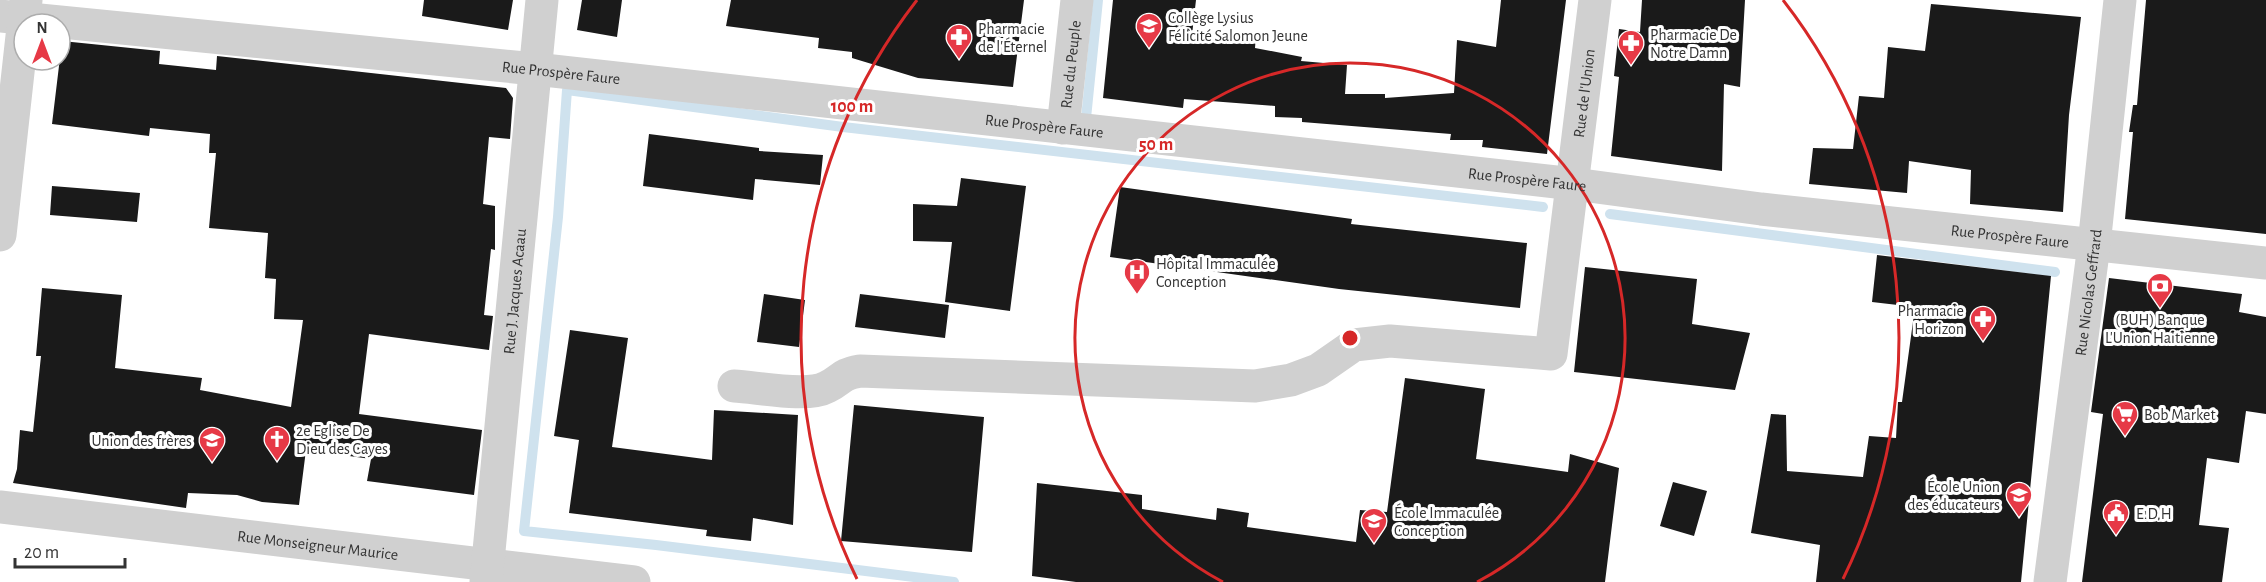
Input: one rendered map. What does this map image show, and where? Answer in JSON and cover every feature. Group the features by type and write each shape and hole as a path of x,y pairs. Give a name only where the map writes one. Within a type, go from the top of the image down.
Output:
{"street":[{"name":"Rue J. Jacques Acaau","path":"487,573 542,0"},
{"name":"Rue du Peuple","path":"1063,128 1077,0"},
{"name":"Rue de l'Union","path":"734,386 805,392 827,388 843,375 860,371 1254,386 1291,380 1318,370 1354,345 1390,340 1551,354 1574,184 1595,0"},
{"name":"Rue Nicolas Geffrard","path":"2050,582 2094,245 2120,0"},
{"name":"Rue Prospère Faure","path":"16,11 1574,184 1761,209 2266,263"},
{"path":"0,235 16,11"},
{"name":"Rue Monseigneur Maurice","path":"0,507 487,573 634,582"}],"building":[{"path":"424,0 513,0 508,30 422,16"},
{"path":"582,0 622,0 617,37 577,30"},
{"path":"731,0 1024,0 1013,87 918,78 852,58 852,52 818,48 819,38 726,26"},
{"path":"1113,0 1196,0 1192,35 1256,35 1255,48 1302,57 1301,61 1347,65 1345,94 1385,94 1385,98 1454,93 1457,40 1496,47 1501,0 1566,0 1547,154 1482,147 1483,140 1450,140 1451,134 1302,122 1302,118 1275,117 1275,106 1184,99 1183,108 1103,98"},
{"path":"1642,0 1745,0 1740,87 1724,84 1722,171 1611,156 1619,77 1614,76 1619,29 1640,32"},
{"path":"2146,0 2266,0 2266,234 2125,219 2133,132 2129,132 2133,105 2137,105"},
{"path":"1931,4 2081,17 2069,115 2063,212 1970,204 1971,170 1909,161 1907,193 1809,184 1813,148 1853,149 1859,96 1884,98 1888,47 1925,51"},
{"path":"72,42 160,51 159,64 216,70 217,56 506,88 513,98 510,139 489,137 483,204 495,206 495,250 491,249 484,315 493,316 489,350 369,334 359,414 482,430 474,495 367,481 371,459 306,450 299,505 262,502 237,495 188,493 186,508 13,483 17,469 20,430 33,432 41,356 36,356 42,288 122,295 115,368 202,378 200,390 291,407 303,320 274,319 276,279 265,278 268,233 209,228 216,153 209,153 210,134 150,128 149,136 52,124 58,72 72,72"},
{"path":"649,134 759,148 759,151 823,155 820,185 755,179 753,200 643,186"},
{"path":"961,178 1026,186 1010,311 945,302 952,242 913,241 913,204 957,206"},
{"path":"52,186 140,193 137,222 50,215"},
{"path":"1120,187 1352,219 1351,224 1527,243 1520,308 1339,289 1110,257"},
{"path":"1877,255 2051,276 2021,582 1816,582 1820,545 1751,533 1771,414 1786,415 1787,471 1863,477 1869,436 1896,438 1898,402 1902,402 1915,307 1872,302"},
{"path":"1585,267 1697,279 1692,324 1750,333 1735,390 1574,372"},
{"path":"2109,278 2242,294 2239,312 2266,317 2266,414 2246,411 2239,463 2207,458 2199,525 2229,528 2222,582 2082,582 2103,414 2091,412"},
{"path":"764,294 805,300 799,347 757,342"},
{"path":"860,294 949,305 945,338 855,327"},
{"path":"570,330 628,338 612,447 712,460 714,410 798,415 793,525 753,518 751,541 706,536 707,530 569,513 579,440 554,436"},
{"path":"1405,378 1485,389 1476,459 1568,472 1570,454 1619,468 1605,582 1076,582 1032,576 1037,483 1142,495 1142,509 1216,520 1217,508 1249,513 1247,527 1356,542 1360,510 1387,512"},
{"path":"854,405 984,417 972,552 841,541"},
{"path":"1673,482 1707,491 1694,536 1660,526"}],"waterway":[{"path":"1085,128 1098,0"},
{"path":"954,582 524,531 558,217 567,90 843,127 1543,207"},
{"path":"1610,214 2055,272"}],"place":[{"name":"Collège Lysius Félicité Salomon Jeune","path":"1149,49"},
{"name":"Pharmacie de l'Éternel","path":"959,60"},
{"name":"Pharmacie De Notre Damn","path":"1631,66"},
{"name":"Hôpital Immaculée Conception","path":"1137,295"},
{"name":"(BUH) Banque L'Union Haitienne","path":"2160,309"},
{"name":"Pharmacie Horizon","path":"1983,342"},
{"name":"Bob Market","path":"2125,437"},
{"name":"2e Eglise De Dieu des Cayes","path":"277,462"},
{"name":"Union des frères","path":"212,463"},
{"name":"École Union des éducateurs","path":"2019,518"},
{"name":"E.D.H","path":"2116,536"},
{"name":"École Immaculée Conception","path":"1374,544"}]}
